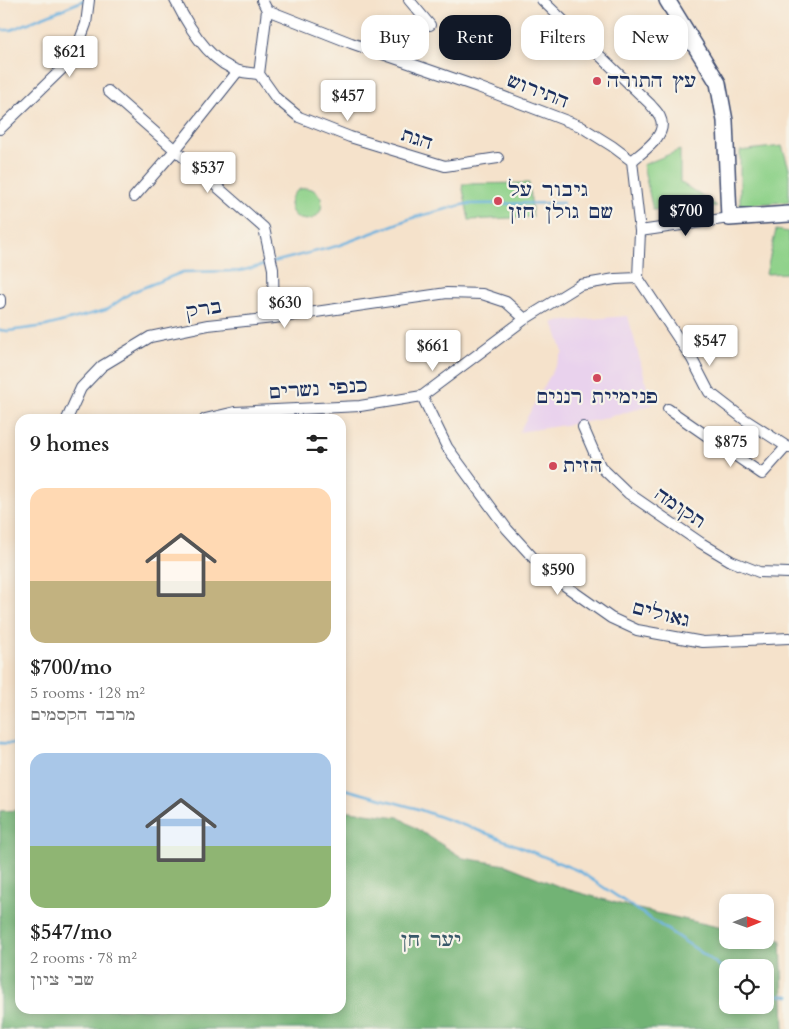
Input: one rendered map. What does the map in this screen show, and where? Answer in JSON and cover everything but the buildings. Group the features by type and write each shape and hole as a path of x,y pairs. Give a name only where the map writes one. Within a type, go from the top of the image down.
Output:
{"street":[{"path":"0,128 62,68 74,53 86,24 89,0"},
{"path":"175,0 185,21 216,59 238,71 259,74 267,10 262,0"},
{"path":"409,0 430,25"},
{"path":"542,0 650,104 661,117 661,129 657,139 632,161 640,231 638,278 692,360 709,392 744,419 788,448 762,474 668,409"},
{"path":"668,0 718,83 725,121 729,218"},
{"name":"התירוש","path":"267,10 351,43 478,87 580,126 632,161"},
{"path":"134,197 176,149 238,71"},
{"name":"הגת","path":"259,74 276,98 299,117 350,136 445,166 498,158"},
{"path":"108,91 264,228 273,269 274,318"},
{"path":"640,231 729,218 789,214"},
{"name":"כנפי נשרים","path":"226,414 351,406 422,396 525,319 580,285 615,279 638,278"},
{"name":"ברק","path":"69,414 81,388 102,366 150,337 208,324 274,318 447,293 482,294 506,302 525,319"},
{"name":"גאולים","path":"422,396 447,447 507,529 548,573 611,618 637,630 703,642 789,638"},
{"name":"תקומה","path":"583,427 600,466 628,493 701,543 730,560 759,572 789,573"}],"shaded area":[{"name":"פנימיית רננים","path":"628,316 652,405 598,420 519,432 563,352 553,322"}],"green space":[{"path":"782,146 789,168 789,202 740,205 740,151"},
{"path":"680,150 680,182 717,206 653,210 643,165"},
{"name":"גיבור על שם גולן חזן","path":"529,183 533,217 469,220 462,184"},
{"path":"306,188 317,193 322,204 317,215 306,220 295,215 290,204 295,193"},
{"path":"776,230 789,232 789,273 766,274"},
{"name":"יער חן","path":"15,810 15,1014 346,1014 346,811 398,817 463,858 506,865 563,888 634,908 719,927 719,949 774,949 774,939 781,940 784,1029 0,1029 0,811"}],"waterway":[{"path":"0,30 11,30 85,0"},
{"path":"273,262 337,246 412,218 466,204 563,203"},
{"path":"0,330 8,331 46,326 106,310 132,292 183,272 240,271 268,264"},
{"path":"0,743 15,744"},
{"path":"346,789 415,808 491,835 579,871 719,965"},
{"path":"774,995 789,996"}],"place":[{"name":"עץ התורה","path":"597,81"},
{"name":"גיבור על שם גולן חזן","path":"498,201"},
{"name":"פנימיית רננים","path":"597,378"},
{"name":"הזית","path":"553,466"}]}
